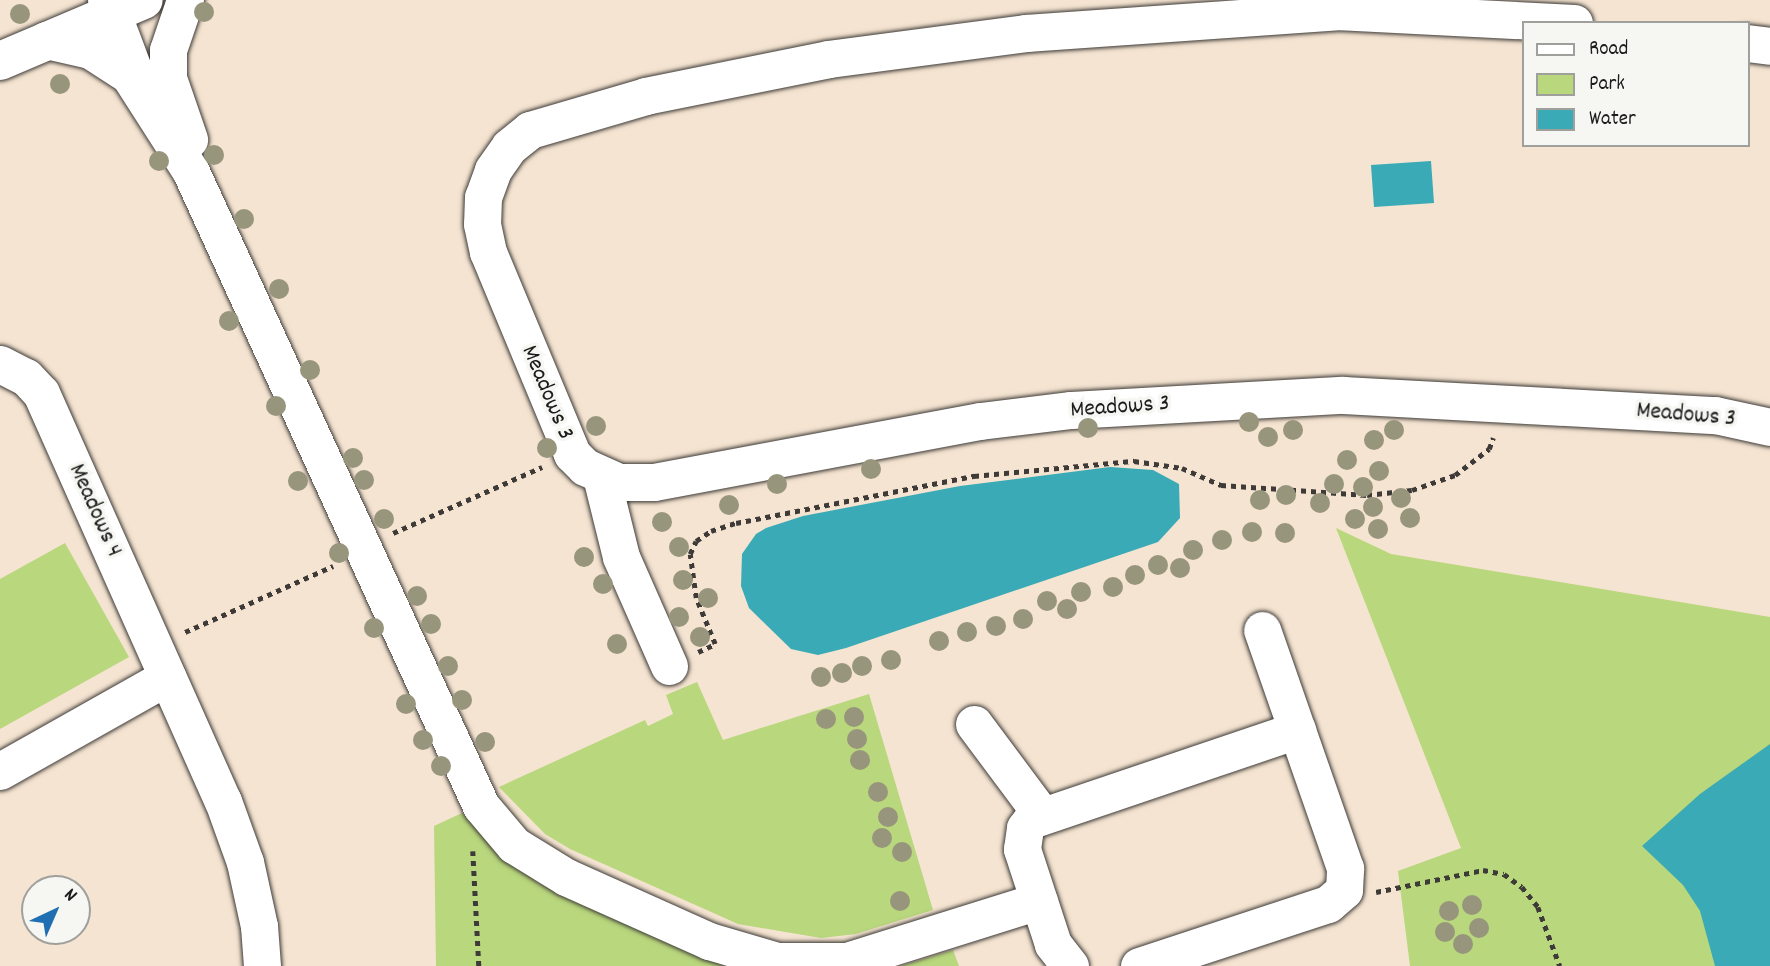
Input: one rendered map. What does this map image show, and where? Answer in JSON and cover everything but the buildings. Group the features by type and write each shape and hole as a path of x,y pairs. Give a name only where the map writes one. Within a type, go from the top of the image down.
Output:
{"main road":[{"path":"0,61 121,4 142,93"}],"street":[{"path":"185,0 168,50 168,78 188,136 191,172"},
{"name":"Meadows 3","path":"1554,21 1390,5 1341,5 1026,33 829,59 646,96 530,130 509,147 493,170 483,197 482,224 488,252 572,454 601,476 636,485 980,421 1071,410 1343,395 1715,415 1770,427"},
{"path":"46,40 68,43 111,61 142,93 191,172 481,806 514,845 539,862 742,954 800,962 847,961 1040,901"},
{"path":"1749,43 1770,46"},
{"name":"Meadows 4","path":"0,364 26,377 41,393 167,677 245,862 259,926 262,966"},
{"path":"601,476 621,557 669,666"},
{"path":"1139,966 1328,904 1344,890 1345,868 1262,630"},
{"path":"0,771 167,677"},
{"path":"974,724 1041,814"},
{"path":"1070,966 1053,944 1022,839 1025,828 1041,814 1297,730"}],"path":[{"path":"669,666 715,644 696,598 690,554 696,541 711,531 736,523 974,476 1134,461 1182,468 1221,485 1367,495 1412,490 1455,475 1489,449 1503,404"},
{"path":"479,966 472,837 481,806"},
{"path":"1344,890 1402,890 1483,870 1504,874 1522,887 1538,907 1560,966"}],"green space":[{"path":"1336,528 1391,554 1770,617 1770,966 1410,966 1398,871 1461,848"},
{"path":"65,543 129,657 0,729 0,579"},
{"path":"697,682 723,740 869,694 933,910 856,934 821,938 738,924 570,849 545,834 499,787 645,720 648,726 673,714 666,695"},
{"path":"462,813 538,883 725,966 436,966 434,826"},
{"path":"953,950 959,966 901,966"}],"water":[{"path":"1431,161 1434,203 1374,207 1371,165"},
{"path":"1110,467 1153,470 1179,484 1180,518 1158,542 846,648 818,655 791,649 749,608 741,586 742,554 756,534 803,516 960,486"},
{"path":"1770,744 1770,966 1715,966 1700,911 1683,885 1642,846 1700,794"}]}
